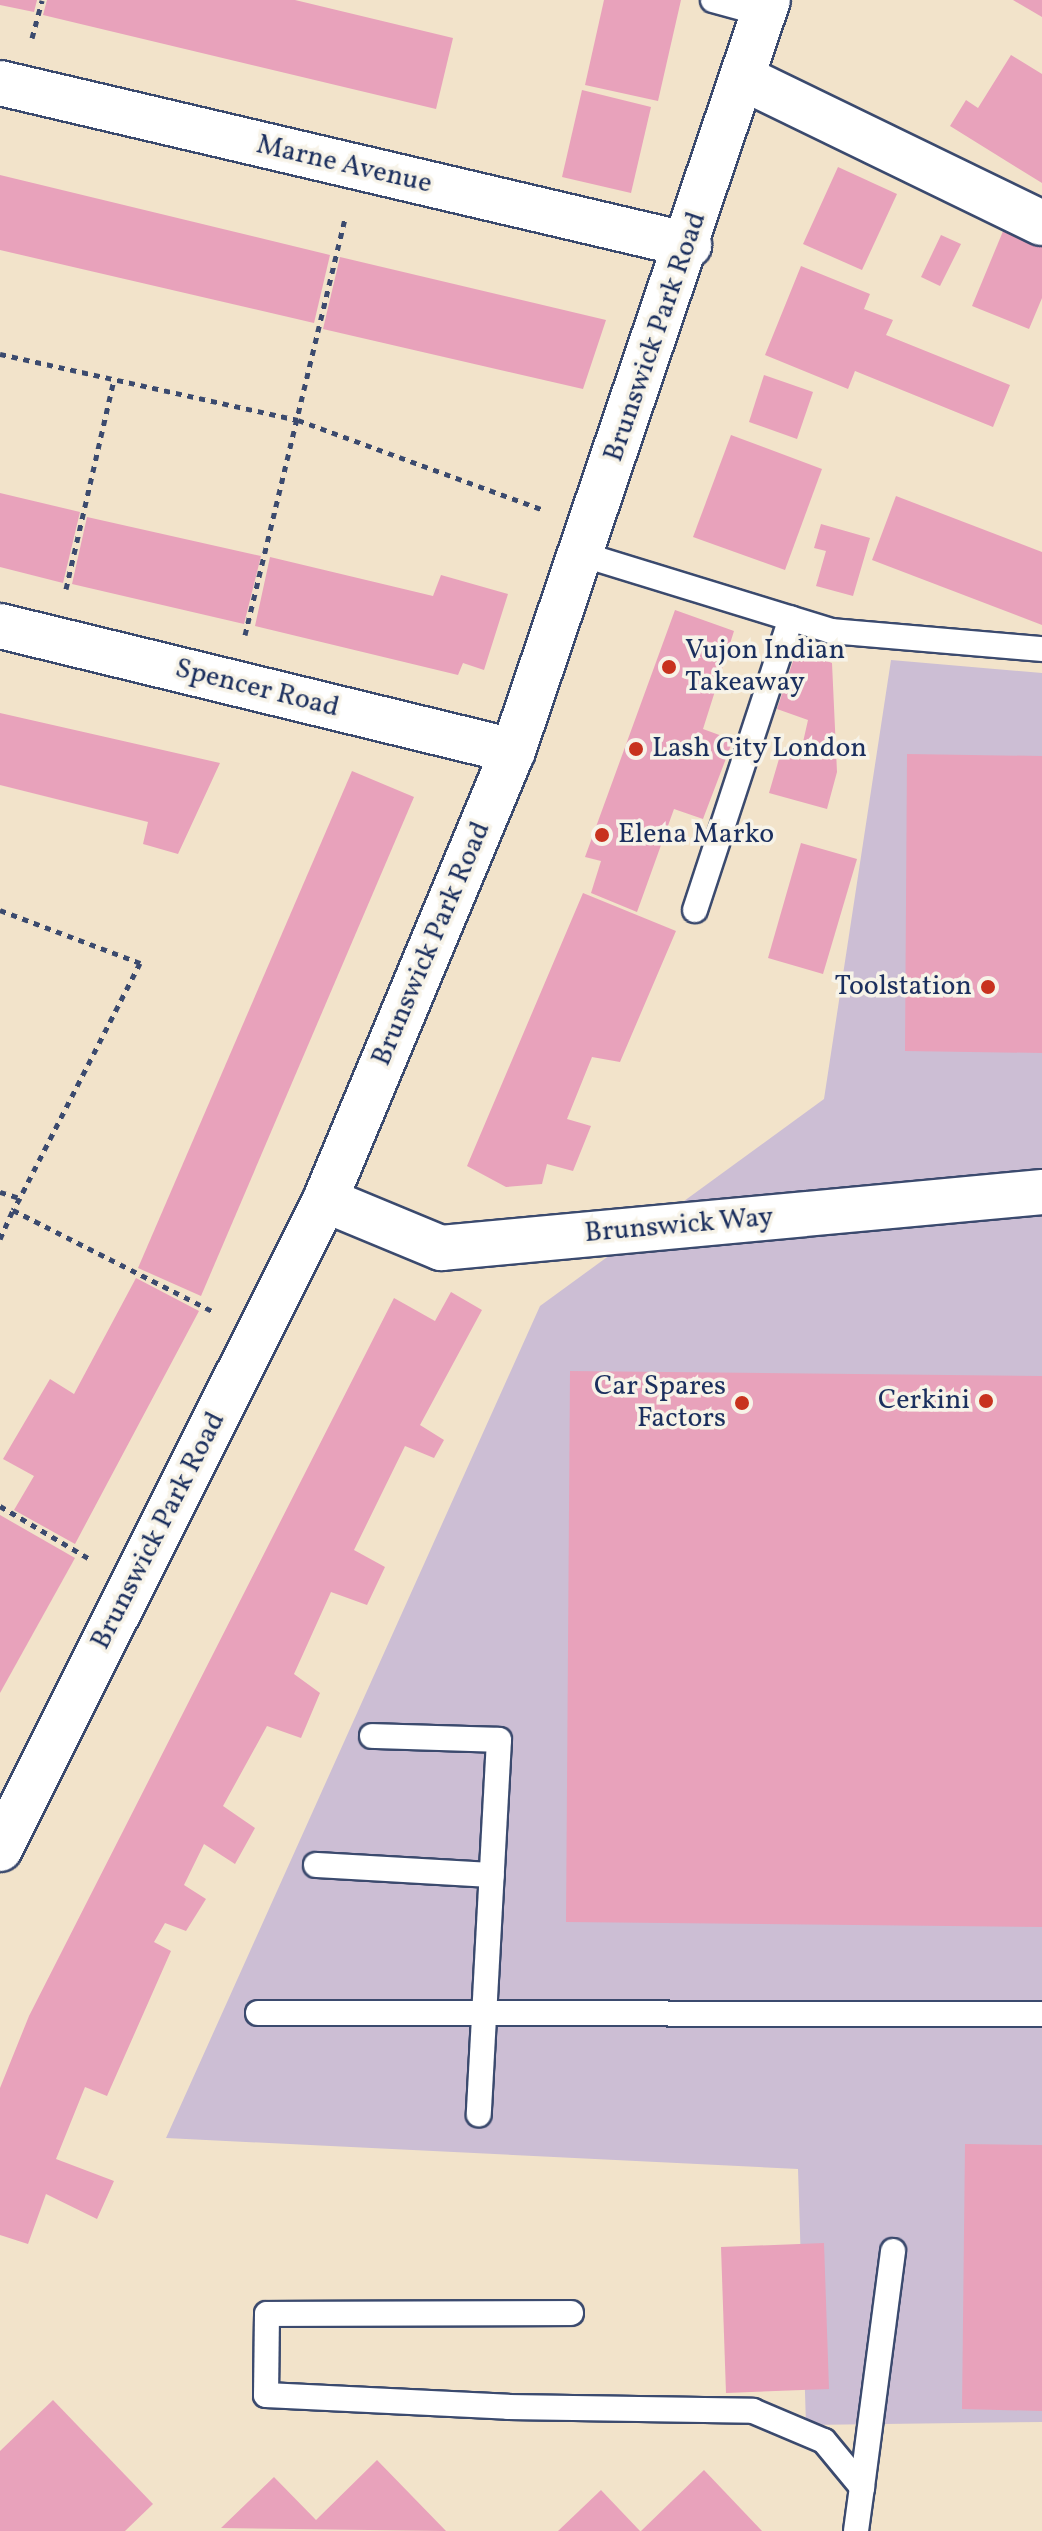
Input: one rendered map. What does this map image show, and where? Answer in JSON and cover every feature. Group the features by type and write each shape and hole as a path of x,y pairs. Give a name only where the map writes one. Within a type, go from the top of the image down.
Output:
{"street":[{"name":"Brunswick Park Road","path":"0,1849 325,1200 513,751 689,245 766,7"},
{"path":"743,78 1042,223"},
{"name":"Marne Avenue","path":"0,83 689,245"},
{"name":"Spencer Road","path":"0,626 513,751"},
{"name":"Brunswick Way","path":"325,1200 441,1248 1042,1192"}],"lane":[{"path":"713,0 766,7"},
{"path":"586,541 831,631 1042,649"},
{"path":"695,910 791,618"},
{"path":"372,1736 499,1740 479,2114"},
{"path":"316,1865 492,1875"},
{"path":"258,2013 1042,2014"},
{"path":"856,2531 893,2251"},
{"path":"571,2313 267,2314 266,2395 508,2407 753,2411 824,2441 862,2487"}],"path":[{"path":"234,683 357,168"},
{"path":"0,354 298,420 586,541"},
{"path":"55,639 114,379"},
{"path":"0,910 140,963 0,1239"},
{"path":"0,1192 20,1198"},
{"path":"13,1210 259,1331"},
{"path":"0,1506 132,1584"}],"shaded area":[{"path":"891,660 1042,673 1042,2422 806,2425 798,2169 166,2138 540,1306 824,1099"}],"building":[{"path":"0,0 37,0 34,12 0,5"},
{"path":"47,0 295,0 453,38 436,109 43,15"},
{"path":"604,0 681,0 658,101 585,85"},
{"path":"1013,0 1042,0 1042,17"},
{"path":"1011,55 1042,74 1042,183 950,126 966,100 978,108"},
{"path":"582,90 651,107 631,193 562,177"},
{"path":"838,167 897,194 862,270 803,244"},
{"path":"0,175 330,255 314,323 0,250"},
{"path":"1006,224 1042,239 1042,298 1029,329 972,306"},
{"path":"941,235 961,244 940,286 921,277"},
{"path":"340,257 606,320 583,389 323,329"},
{"path":"801,266 870,294 864,309 893,320 886,335 1010,385 993,427 855,371 848,389 765,355"},
{"path":"764,375 813,392 797,439 749,422"},
{"path":"731,435 822,469 785,570 693,537"},
{"path":"0,493 80,512 63,583 0,567"},
{"path":"896,496 1042,552 1042,625 872,560"},
{"path":"87,517 261,556 244,624 72,584"},
{"path":"821,524 870,538 853,596 816,586 826,551 814,548"},
{"path":"270,557 433,596 441,575 508,594 484,670 463,663 458,675 255,626"},
{"path":"675,610 734,631 703,729 733,740 703,819 674,809 637,912 591,893 601,861 585,857"},
{"path":"797,649 832,663 837,772 827,809 769,793 781,752 799,760 808,720 777,709"},
{"path":"0,713 220,763 178,854 143,844 148,822 0,785"},
{"path":"907,754 1042,756 1042,1053 905,1051"},
{"path":"352,771 414,797 201,1296 138,1268"},
{"path":"801,843 857,859 823,974 768,958"},
{"path":"583,893 676,931 620,1062 592,1057 567,1119 591,1126 573,1171 547,1164 542,1184 506,1187 467,1166"},
{"path":"136,1278 199,1311 75,1544 14,1510 34,1476 3,1459 50,1379 74,1394"},
{"path":"451,1292 482,1310 420,1425 444,1440 434,1458 405,1446 354,1550 385,1567 367,1605 331,1592 294,1674 320,1693 301,1738 267,1726 223,1806 255,1828 235,1864 204,1844 184,1885 206,1899 186,1931 165,1923 154,1942 171,1951 107,2096 85,2087 56,2159 114,2181 97,2219 46,2194 28,2244 0,2235 0,2088 29,2016 394,1298 435,1321"},
{"path":"570,1371 1042,1376 1042,1927 566,1922"},
{"path":"0,1515 75,1558 0,1693"},
{"path":"965,2144 1042,2145 1042,2411 962,2409"},
{"path":"824,2243 829,2389 726,2393 721,2247"},
{"path":"53,2400 153,2504 125,2531 0,2531 0,2451"},
{"path":"377,2460 446,2531 221,2528 274,2477 316,2520"},
{"path":"704,2470 762,2531 641,2531"},
{"path":"601,2490 640,2531 558,2531"}],"place":[{"name":"Vujon Indian Takeaway","path":"669,667"},
{"name":"Lash City London","path":"636,749"},
{"name":"Elena Marko","path":"602,835"},
{"name":"Toolstation","path":"988,987"},
{"name":"Cerkini","path":"986,1401"},
{"name":"Car Spares Factors","path":"742,1403"}]}
